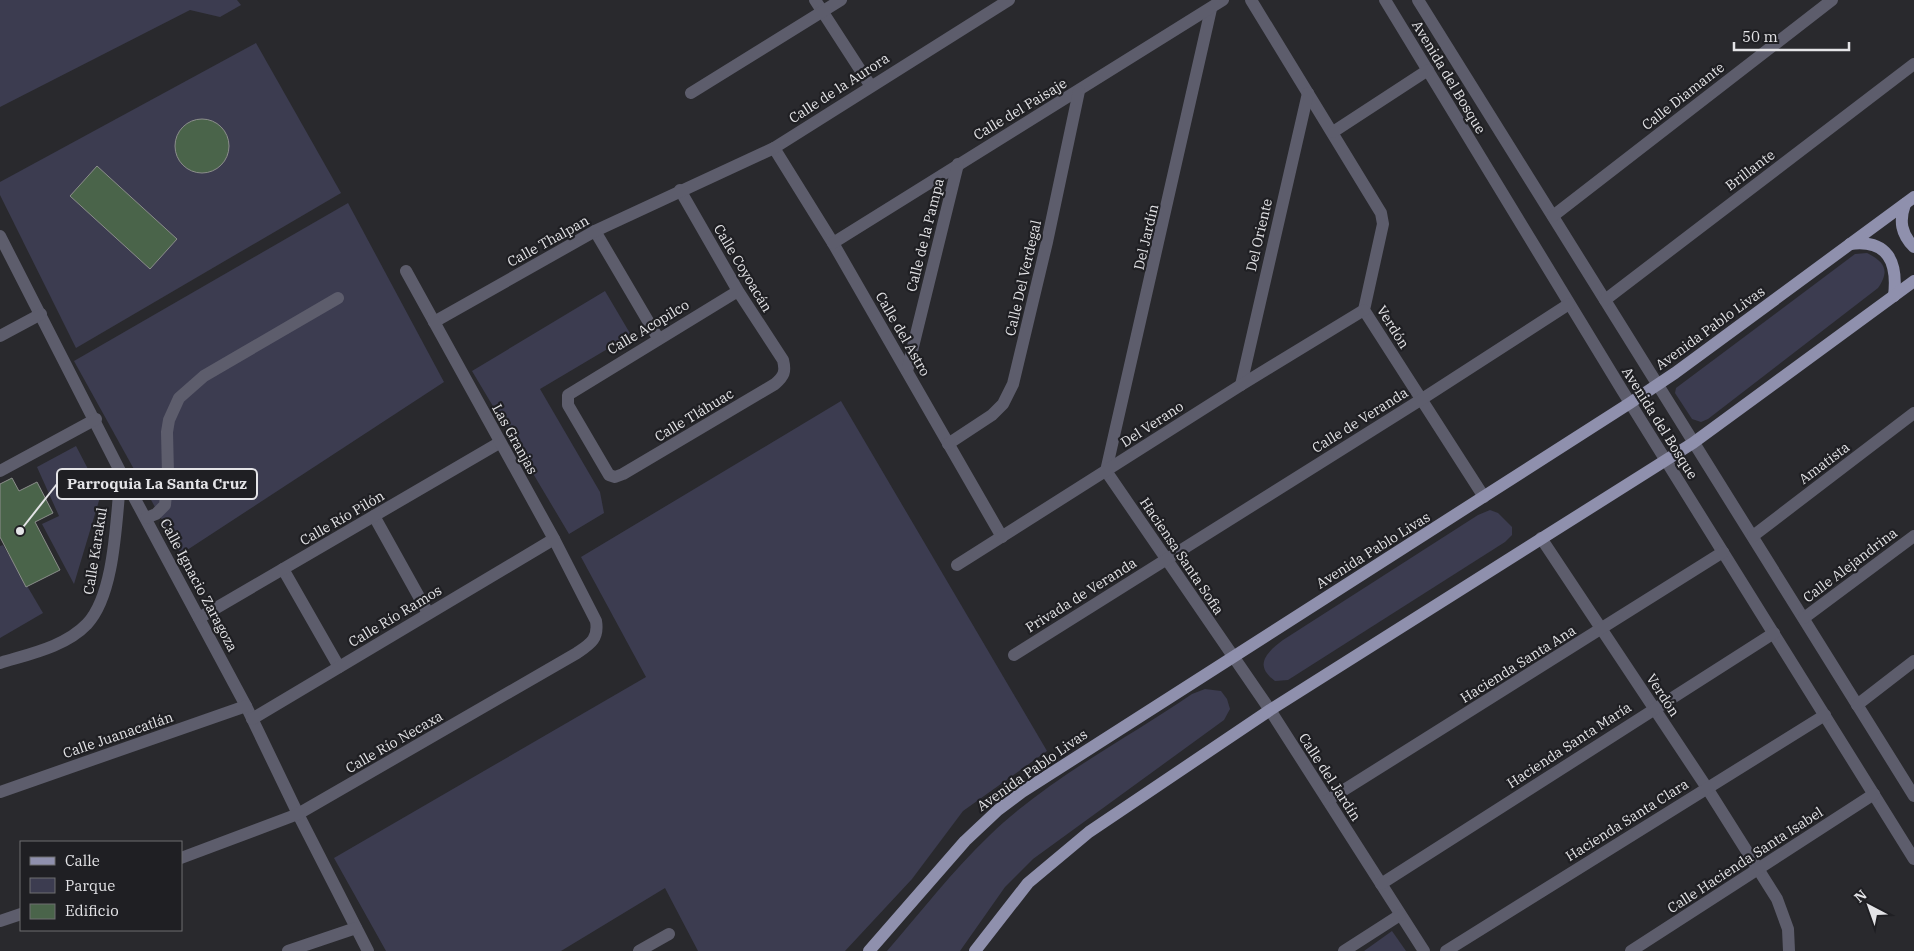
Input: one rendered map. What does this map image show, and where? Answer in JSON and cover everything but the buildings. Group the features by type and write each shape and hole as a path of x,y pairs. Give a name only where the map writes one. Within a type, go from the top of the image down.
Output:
{"main road":[{"name":"Avenida Pablo Livas","path":"869,951 891,928 960,846 998,810 1064,764 1630,403 1910,200"},
{"path":"1910,200 1901,223 1907,240 1914,247"},
{"path":"1850,244 1870,243 1884,251 1894,266 1896,274 1894,296"},
{"path":"975,951 1018,893 1066,850 1270,710 1693,442 1914,281"}],"street":[{"path":"815,0 870,85"},
{"path":"691,94 841,0"},
{"name":"Calle de la Aurora","path":"680,190 721,174 774,148 870,85 1009,0"},
{"name":"Calle del Paisaje","path":"833,243 1223,0"},
{"name":"Verdón","path":"1251,0 1334,132 1381,213 1382,224 1364,310 1484,497"},
{"name":"Avenida del Bosque","path":"1385,0 1665,460 1914,859"},
{"name":"Avenida del Bosque","path":"1418,0 1914,796"},
{"name":"Calle Diamante","path":"1553,216 1832,0"},
{"name":"Del Jardín","path":"1106,472 1212,8"},
{"name":"Brillante","path":"1605,300 1914,64"},
{"path":"1334,132 1428,70"},
{"name":"Calle Del Verdegal","path":"948,444 992,415 1003,404 1013,384 1047,242 1079,91"},
{"name":"Del Oriente","path":"1241,385 1308,93"},
{"name":"Calle del Astro","path":"774,148 833,243 1002,537"},
{"name":"Calle de la Pampa","path":"907,370 958,164"},
{"name":"Calle Thalpan","path":"434,322 596,231 680,190"},
{"name":"Calle Coyoacán","path":"680,190 738,291 783,360"},
{"path":"596,231 658,338"},
{"name":"Calle Ignacio Zaragoza","path":"0,236 96,419 121,473 246,706 298,814 368,951"},
{"name":"Las Granjas","path":"406,271 499,443 554,539 596,621"},
{"name":"Calle Acopilco","path":"604,469 568,405 567,399 574,390 738,291"},
{"path":"146,518 162,511 164,505 168,474 167,432 169,420 179,398 204,376 338,298"},
{"name":"Calle de Veranda","path":"1165,560 1422,399 1569,304"},
{"name":"Del Verano","path":"957,565 1241,385 1364,310"},
{"path":"0,336 41,314"},
{"name":"Calle Tláhuac","path":"604,469 615,477 623,474 775,384 783,377 785,369 783,360"},
{"name":"Amatista","path":"1753,536 1914,413"},
{"path":"0,471 96,419"},
{"name":"Calle Río Pilón","path":"199,618 499,443"},
{"name":"Haciensa Santa Sofia","path":"1106,472 1233,657"},
{"name":"Calle Karakul","path":"0,663 64,641 86,625 101,604 109,574 121,473"},
{"path":"374,516 428,613"},
{"name":"Calle Alejandrina","path":"1804,618 1914,536"},
{"name":"Verdón","path":"1541,538 1707,788 1784,914 1788,929 1789,951"},
{"name":"Calle Río Ramos","path":"252,719 554,539"},
{"name":"Hacienda Santa Ana","path":"1328,800 1724,552"},
{"name":"Privada de Veranda","path":"1014,655 1165,560"},
{"path":"283,569 338,668"},
{"name":"Calle Río Necaxa","path":"182,858 298,814 577,653 593,641 598,632 596,621"},
{"name":"Hacienda Santa María","path":"1381,884 1774,633"},
{"name":"Calle del Jardín","path":"1233,657 1270,710 1424,951"},
{"path":"1857,705 1914,660"},
{"name":"Calle Juanacatlán","path":"0,792 246,706"},
{"name":"Hacienda Santa Clara","path":"1446,951 1825,715"},
{"name":"Calle Hacienda Santa Isabel","path":"1631,951 1874,794"},
{"path":"0,921 20,914"},
{"path":"1344,951 1400,915"},
{"path":"288,951 356,928"},
{"path":"639,951 669,934"}],"green space":[{"path":"0,0 237,0 241,5 220,17 190,10 0,107"},
{"path":"256,43 341,193 76,348 0,195 0,182"},
{"path":"348,203 444,382 181,554 74,361"},
{"path":"1867,253 1878,260 1884,268 1884,277 1878,288 1708,419 1701,422 1692,419 1675,393 1676,388 1855,254"},
{"path":"605,291 631,335 540,389 600,492 604,513 569,534 472,371"},
{"path":"841,401 1047,751 963,811 912,879 845,951 698,951 665,888 561,951 386,951 334,858 646,677 581,557"},
{"path":"76,446 101,494 74,584 42,524 59,516 37,467"},
{"path":"1490,510 1498,513 1512,527 1512,535 1505,542 1288,680 1275,681 1268,675 1265,670 1265,659 1272,649 1283,640 1478,515"},
{"path":"3,545 43,613 0,638 0,546"},
{"path":"1205,689 1221,691 1227,699 1230,709 1224,720 1033,859 1005,887 960,951 887,951 963,862 1013,814 1088,760 1192,694"},
{"path":"1392,931 1406,951 1364,951"}],"place":[{"name":"Parroquia La Santa Cruz","path":"20,531"}]}
